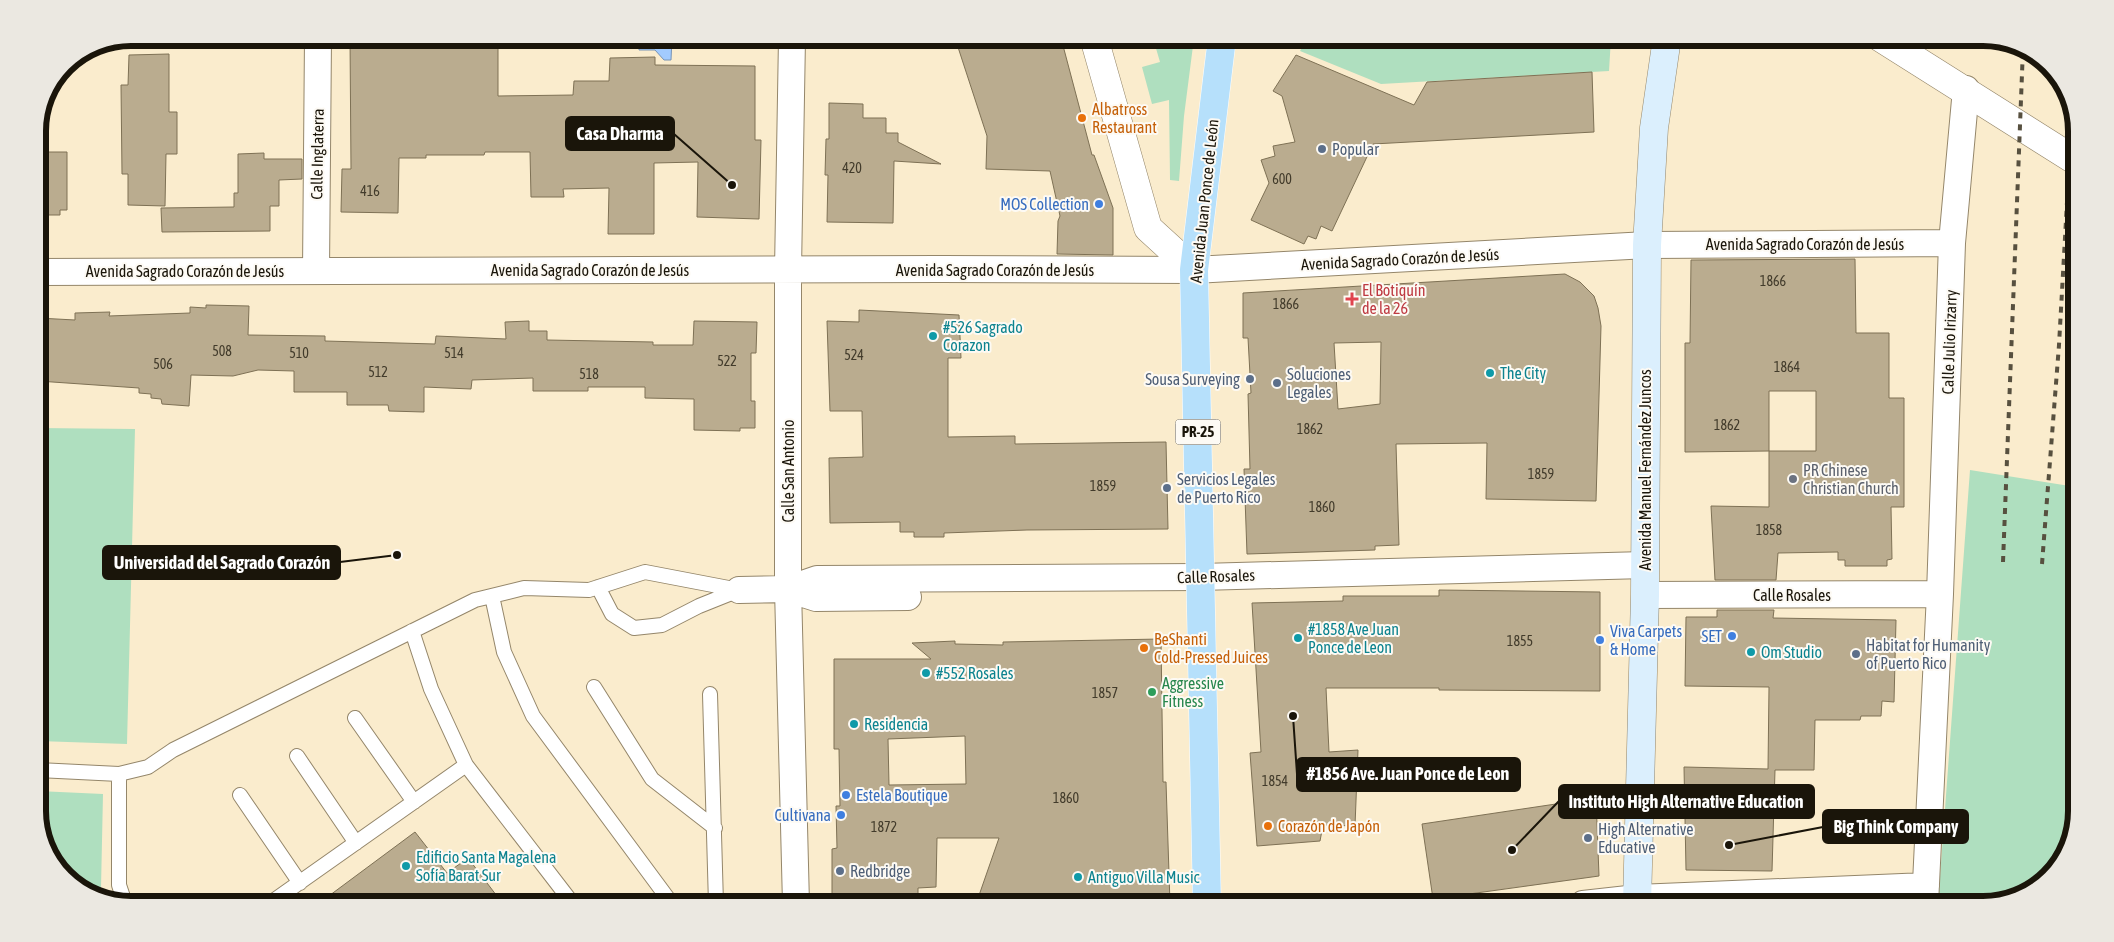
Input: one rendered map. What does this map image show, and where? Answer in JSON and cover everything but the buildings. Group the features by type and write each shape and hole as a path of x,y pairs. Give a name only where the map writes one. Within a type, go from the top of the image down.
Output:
{"main road":[{"name":"Avenida Juan Ponce de León","path":"1207,896 1194,270 1221,46"},
{"name":"Avenida Manuel Fernández Juncos","path":"1637,896 1645,596 1647,245 1654,128 1666,46"}],"street":[{"name":"Calle Inglaterra","path":"316,271 318,46"},
{"name":"Calle San Antonio","path":"792,46 788,270 788,589 796,896"},
{"path":"1096,46 1148,228 1194,270"},
{"path":"1894,46 1966,89 2068,156"},
{"name":"Calle Julio Irizarry","path":"1926,895 1940,594 1952,242 1966,89"},
{"name":"Avenida Sagrado Corazón de Jesús","path":"46,272 1194,270 1647,245 1952,242"},
{"name":"Calle Rosales","path":"739,590 788,589 816,598 1201,585 1645,565"},
{"name":"Calle Rosales","path":"1645,596 1940,594"},
{"path":"1878,896 1926,895"}],"lane":[{"path":"46,770 119,774 148,767 173,750 474,600 524,588 589,590 645,572 739,590"},
{"path":"598,587 612,614 634,628 662,625 699,606 739,590"},
{"path":"492,596 504,652 533,716 666,896"},
{"path":"412,631 431,688 466,765 568,896"},
{"path":"594,687 652,779 715,828"},
{"path":"710,694 716,896"},
{"path":"355,718 414,802"},
{"path":"297,756 356,843"},
{"path":"281,896 466,765"},
{"path":"119,774 119,885 122,895"},
{"path":"240,795 300,883"}],"green space":[{"path":"1155,46 1193,46 1184,116 1179,181 1170,180 1169,100 1152,104 1142,67 1160,62"},
{"path":"1303,46 1611,46 1609,71 1381,84 1300,51"},
{"path":"46,428 135,429 127,744 46,741"},
{"path":"1970,470 2068,486 2068,811 2061,843 2047,867 2039,875 2020,887 1994,895 1939,896"},
{"path":"46,791 103,794 102,890 79,878 71,871 55,848 46,816"}],"water":[{"path":"639,46 672,46 671,60 664,60 655,50 639,50"}],"railway":[{"path":"2003,562 2023,57"},
{"path":"2042,564 2059,345 2068,184"}],"place":[{"name":"Albatross Restaurant","path":"1082,118"},
{"name":"Popular","path":"1322,149"},
{"name":"Casa Dharma","path":"732,185"},
{"name":"MOS Collection","path":"1099,204"},
{"name":"El Botiquín de la 26","path":"1352,299"},
{"name":"#526 Sagrado Corazon","path":"933,336"},
{"name":"The City","path":"1490,373"},
{"name":"Sousa Surveying","path":"1250,379"},
{"name":"Soluciones Legales","path":"1277,383"},
{"name":"PR Chinese Christian Church","path":"1793,479"},
{"name":"Servicios Legales de Puerto Rico","path":"1167,488"},
{"name":"Universidad del Sagrado Corazón","path":"397,555"},
{"name":"SET","path":"1732,636"},
{"name":"#1858 Ave Juan Ponce de Leon","path":"1298,638"},
{"name":"Viva Carpets & Home","path":"1600,640"},
{"name":"BeShanti Cold-Pressed Juices","path":"1144,648"},
{"name":"Om Studio","path":"1751,652"},
{"name":"Habitat for Humanity of Puerto Rico","path":"1856,654"},
{"name":"#552 Rosales","path":"926,673"},
{"name":"Aggressive Fitness","path":"1152,692"},
{"name":"#1856 Ave. Juan Ponce de Leon","path":"1293,716"},
{"name":"Residencia","path":"854,724"},
{"name":"Estela Boutique","path":"846,795"},
{"name":"Cultivana","path":"841,815"},
{"name":"Corazón de Japón","path":"1268,826"},
{"name":"High Alternative Educative","path":"1588,838"},
{"name":"Big Think Company","path":"1729,845"},
{"name":"Instituto High Alternative Education","path":"1512,850"},
{"name":"Edificio Santa Magalena Sofía Barat Sur","path":"406,866"},
{"name":"Redbridge","path":"840,871"},
{"name":"Antiguo Villa Music","path":"1078,877"}]}
